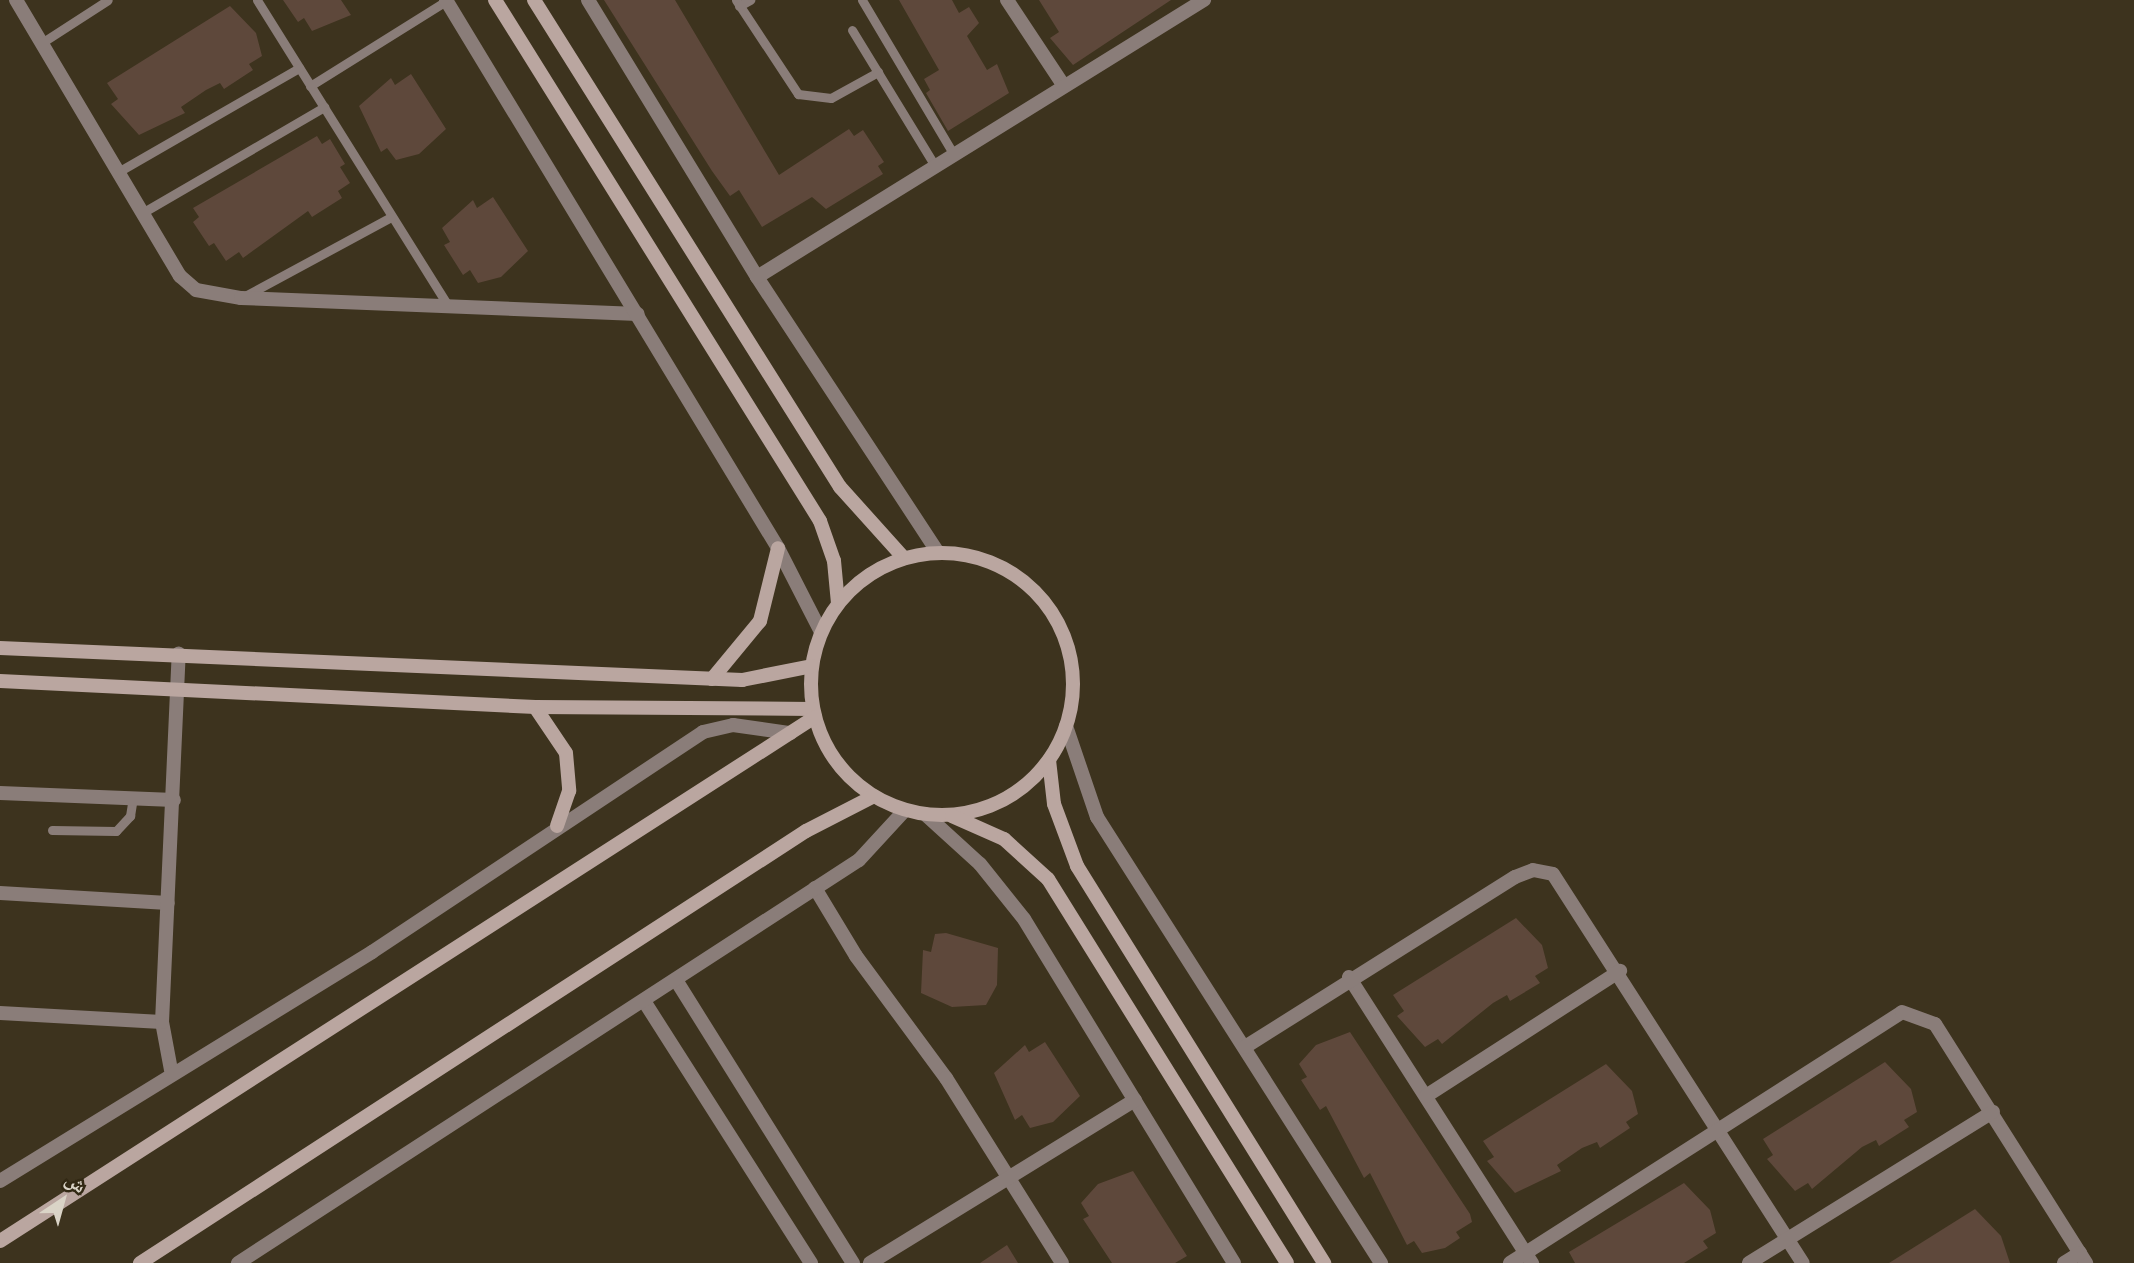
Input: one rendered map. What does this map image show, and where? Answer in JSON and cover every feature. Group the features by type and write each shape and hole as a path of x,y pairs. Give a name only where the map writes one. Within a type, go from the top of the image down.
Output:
{"street":[{"path":"16,0 187,284 205,294 241,298 638,314"},
{"path":"495,0 815,511 834,561 838,603"},
{"path":"534,0 840,487 904,558"},
{"path":"589,0 757,277 938,553"},
{"path":"1007,0 1064,86"},
{"path":"757,277 1204,0"},
{"path":"446,1 778,548 821,632"},
{"path":"712,679 760,621 778,548"},
{"path":"1066,726 1049,760 1006,799 950,815 905,810 874,796 834,757 814,713 812,666 821,632 838,603 879,569 904,558 938,553 1007,571 1043,602 1070,655 1066,726 1097,817 1381,1263"},
{"path":"0,648 179,653 712,679 762,679 812,666"},
{"path":"171,1070 162,1022 181,692 179,653"},
{"path":"0,681 181,692 534,707 814,713"},
{"path":"534,707 566,753 569,790 557,826"},
{"path":"0,1241 790,733 814,713"},
{"path":"0,1181 171,1070 372,952 557,826 704,732 733,724 790,733"},
{"path":"1049,760 1054,804 1077,866 1324,1263"},
{"path":"0,793 174,800"},
{"path":"140,1263 806,831 874,796"},
{"path":"239,1263 870,852 905,810"},
{"path":"925,814 1010,900 1234,1263"},
{"path":"950,815 1004,839 1048,879 1287,1263"},
{"path":"1245,1047 1349,977 1533,870 1561,880 1803,1263"},
{"path":"815,888 1008,1175 1062,1263"},
{"path":"0,893 168,903"},
{"path":"1426,1096 1620,971"},
{"path":"1349,977 1529,1258"},
{"path":"676,980 853,1263"},
{"path":"644,1001 811,1263"},
{"path":"1510,1263 1529,1258 1902,1012 1936,1024 1993,1112 2083,1258 2064,1263"},
{"path":"0,1013 162,1022"},
{"path":"870,1263 1008,1175 1135,1100"},
{"path":"1749,1263 1993,1112"}],"lane":[{"path":"43,42 108,0"},
{"path":"257,0 450,307"},
{"path":"750,0 738,3 798,94 831,98 878,72"},
{"path":"862,0 954,155"},
{"path":"310,86 446,1"},
{"path":"852,30 935,166"},
{"path":"118,172 299,68"},
{"path":"142,213 324,107"},
{"path":"241,298 391,217"},
{"path":"52,830 116,831 130,816 133,797"}],"building":[{"path":"283,0 341,0 351,15 312,31 304,18 298,22"},
{"path":"604,0 675,0 779,175 849,129 854,136 863,130 884,162 878,166 883,174 826,209 812,197 762,227 739,190 730,196 712,171"},
{"path":"899,0 952,0 959,13 969,7 979,23 967,36 987,70 997,64 1009,93 948,131 926,93 930,90 924,79 939,70"},
{"path":"1039,0 1171,0 1073,65 1050,38 1059,32"},
{"path":"230,6 256,33 262,56 249,64 253,70 224,89 220,83 206,90 181,107 185,113 139,135 111,104 118,99 107,83"},
{"path":"411,74 446,129 419,154 396,160 387,148 381,152 359,106 391,78 395,85"},
{"path":"317,136 322,144 330,139 345,164 340,167 350,183 338,191 342,198 312,217 308,211 243,258 239,252 226,261 214,243 209,246 193,222 199,217 193,208"},
{"path":"493,197 528,251 501,277 478,283 470,270 463,275 444,245 450,242 442,228 473,200 477,208"},
{"path":"1516,918 1542,945 1548,968 1535,976 1540,983 1510,1001 1507,995 1493,1003 1442,1044 1438,1039 1425,1047 1397,1016 1404,1011 1393,995"},
{"path":"946,933 998,948 997,985 986,1005 952,1007 921,993 923,950 931,952 935,934"},
{"path":"1350,1032 1470,1214 1472,1222 1456,1232 1460,1238 1445,1248 1422,1253 1414,1241 1407,1245 1370,1173 1364,1178 1326,1106 1320,1110 1301,1080 1307,1077 1299,1064 1316,1045"},
{"path":"1045,1042 1080,1096 1053,1122 1030,1128 1022,1115 1015,1120 994,1073 1025,1045 1029,1052"},
{"path":"1885,1062 1911,1089 1917,1112 1904,1120 1909,1127 1879,1146 1876,1140 1862,1147 1812,1189 1808,1183 1795,1191 1767,1159 1773,1155 1763,1139"},
{"path":"1606,1064 1632,1091 1638,1114 1626,1122 1630,1128 1600,1148 1597,1142 1582,1148 1557,1165 1561,1171 1515,1193 1487,1161 1494,1157 1483,1141"},
{"path":"1133,1171 1187,1256 1175,1263 1112,1263 1083,1219 1089,1216 1081,1203 1098,1184"},
{"path":"1684,1183 1710,1210 1716,1233 1703,1241 1708,1248 1684,1263 1575,1263 1569,1252"},
{"path":"1975,1209 2001,1236 2010,1263 1889,1263"},
{"path":"1007,1245 1018,1263 980,1263"}]}
